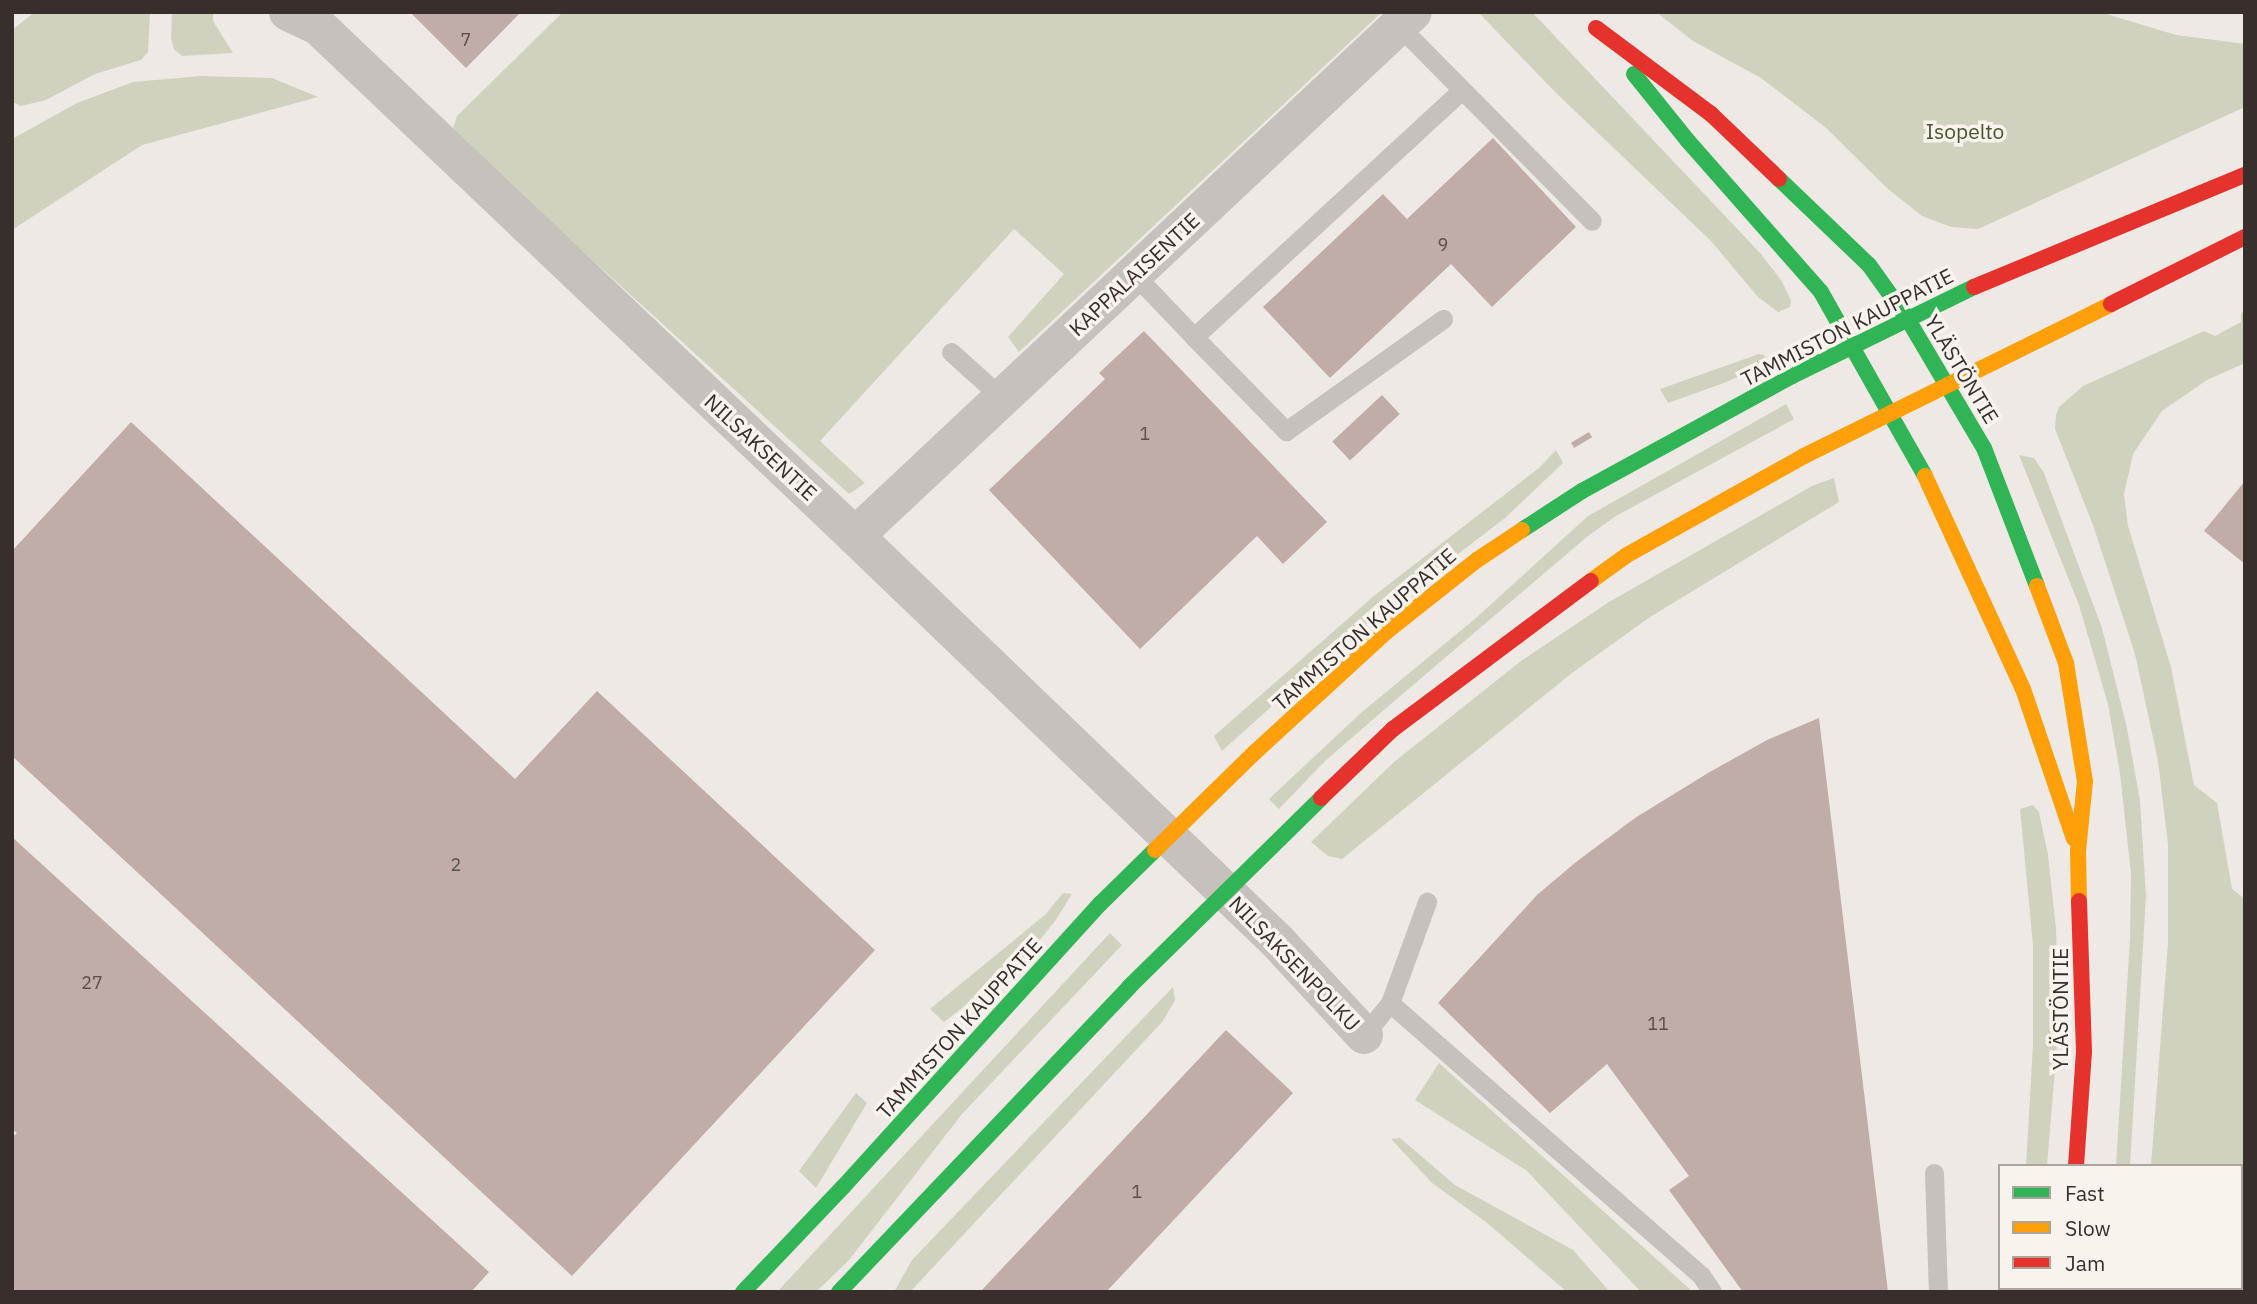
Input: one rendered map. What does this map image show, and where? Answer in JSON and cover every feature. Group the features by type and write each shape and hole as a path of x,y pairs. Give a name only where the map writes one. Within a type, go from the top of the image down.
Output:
{"main road":[{"name":"YLÄSTÖNTIE","path":"2076,1164 2084,1052 2078,851 2085,781 2066,663 1984,448 1907,318 1869,265 1711,114 1592,24 1688,141 1808,276 1892,414 1943,510 2023,689 2078,851"},
{"name":"TAMMISTON KAUPPATIE","path":"743,1292 844,1186 1100,904 1253,754 1386,632 1477,560 1582,491 1907,318 1977,285 2245,176"},
{"path":"839,1292 1129,987 1393,729 1627,555 1804,456 2245,237"}],"street":[{"name":"NILSAKSENTIE","path":"288,12 318,26 1225,892"},
{"name":"KAPPALAISENTIE","path":"855,536 1406,19"},
{"name":"NILSAKSENPOLKU","path":"1225,892 1277,941 1364,1035"}],"lane":[{"path":"1406,19 1462,90 1592,221"},
{"path":"1194,337 1462,90"},
{"path":"1133,274 1286,431 1443,319"},
{"path":"951,352 1002,398"},
{"path":"1364,1035 1391,1003 1427,902"},
{"path":"1391,1003 1700,1275 1712,1292"},
{"path":"1934,1173 1938,1292"}],"green space":[{"path":"35,12 150,12 148,52 141,60 95,74 46,100 21,106 12,102 12,30"},
{"path":"172,12 213,12 213,21 233,53 182,56 174,49 171,38"},
{"path":"563,12 1382,12 1019,352 1008,337 1064,274 1014,229 820,441 865,483 849,494 452,132 457,116"},
{"path":"1478,12 1532,12 1761,254 1781,280 1791,300 1790,307 1778,312 1758,297 1711,241 1553,90"},
{"name":"Isopelto","path":"1656,12 2100,12 2176,35 2245,44 2245,107 1978,229 1951,227 1922,216 1888,189 1825,127 1761,78 1693,41"},
{"path":"201,76 272,78 318,97 142,145 12,230 12,139 77,103 133,82"},
{"path":"2245,311 2245,363 2207,380 2162,411 2133,454 2124,494 2128,526 2171,667 2194,785 2217,803 2232,889 2245,899 2245,1292 2141,1292 2243,1290 2243,1164 2151,1164 2168,943 2168,844 2158,761 2135,654 2093,525 2055,429 2056,415 2059,407 2083,386 2204,331 2215,336 2241,322 2241,313"},
{"path":"1759,354 1764,355 1769,363 1668,403 1660,389"},
{"path":"1786,404 1794,419 1616,516 1588,536 1324,762 1279,809 1269,799 1362,712 1476,618 1588,516"},
{"path":"1556,450 1563,463 1505,518 1343,642 1222,751 1214,736 1375,595 1539,468"},
{"path":"2019,455 2034,458 2044,473 2102,628 2127,728 2140,801 2146,896 2130,1164 2116,1164 2130,938 2131,874 2120,773 2108,704 2079,605"},
{"path":"1834,478 1839,502 1650,617 1572,673 1342,859 1328,856 1311,842 1394,762 1521,661 1609,602 1812,486"},
{"path":"2033,805 2039,812 2048,855 2056,929 2059,1020 2047,1164 2026,1164 2033,1044 2033,945 2020,809"},
{"path":"1063,893 1072,894 1031,951 1012,969 944,1022 930,1009 1046,914"},
{"path":"1110,933 1122,945 962,1114 849,1260 816,1292 777,1292"},
{"path":"1173,987 1175,1000 1163,1021 910,1292 894,1292 912,1260"},
{"path":"1439,1063 1693,1292 1641,1292 1527,1171 1415,1100"},
{"path":"856,1093 867,1103 816,1188 799,1171"},
{"path":"1400,1138 1455,1185 1573,1250 1610,1292 1567,1292 1486,1222 1432,1183 1391,1139"}],"building":[{"path":"410,12 521,12 466,68"},
{"path":"1493,138 1576,227 1492,307 1451,264 1330,378 1263,307 1383,194 1407,219"},
{"path":"1144,331 1327,522 1283,564 1257,536 1140,649 989,490 1105,379 1099,373"},
{"path":"1382,395 1400,414 1350,460 1332,441"},
{"path":"131,422 515,779 597,691 875,950 572,1276 12,756 12,551"},
{"path":"1589,432 1592,437 1574,448 1571,443"},
{"path":"2245,481 2245,564 2204,531"},
{"path":"1819,718 1888,1292 1743,1292 1669,1190 1689,1176 1607,1064 1550,1113 1438,1003 1537,895 1576,862 1635,818 1708,773 1767,740"},
{"path":"12,837 489,1272 471,1292 12,1292 12,1137 17,1133 12,1129"},
{"path":"1226,1030 1293,1093 1106,1292 980,1292"}],"traffic: fast":[{"path":"1634,74 1688,141 1821,292 1925,476"},
{"path":"1779,179 1869,265 1907,318 1984,448 2037,586"},
{"path":"1522,530 1582,491 1792,376 1974,287"},
{"path":"839,1292 1129,987 1321,798"},
{"path":"743,1292 844,1186 1100,904 1155,850"}],"traffic: slow":[{"path":"1591,581 1627,555 1804,456 2111,304"},
{"path":"1925,476 2023,689 2074,839"},
{"path":"1155,850 1253,754 1386,632 1477,560 1522,530"},
{"path":"2037,586 2066,663 2085,781 2078,851 2079,901"}],"traffic: jam":[{"path":"1596,28 1711,114 1779,179"},
{"path":"1974,287 2245,175"},
{"path":"2111,304 2245,237"},
{"path":"1321,798 1393,729 1591,581"},
{"path":"2076,1164 2084,1052 2079,901"}]}
